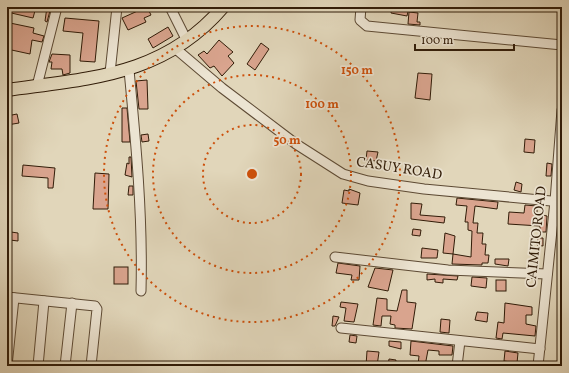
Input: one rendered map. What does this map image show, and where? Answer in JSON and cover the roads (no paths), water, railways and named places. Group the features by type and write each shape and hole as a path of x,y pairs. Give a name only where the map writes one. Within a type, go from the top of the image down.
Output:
{"main road":[{"path":"7,90 128,70 145,64 176,49 187,41 223,7"}],"street":[{"path":"37,86 57,7"},
{"path":"110,73 117,7"},
{"path":"170,7 187,41"},
{"path":"361,7 360,20 367,26 562,45"},
{"name":"CASUY ROAD","path":"176,49 222,88 296,144 343,174 368,181 424,189 559,202"},
{"path":"128,70 138,158 141,234 141,291"},
{"name":"CAIMITO ROAD","path":"538,366 547,274 559,202 562,110"},
{"path":"335,256 448,270 547,274"},
{"path":"7,366 10,297 94,305 97,309 91,366"},
{"path":"38,366 44,301"},
{"path":"64,366 72,303"},
{"path":"341,328 540,349"},
{"path":"457,366 460,341"}]}
